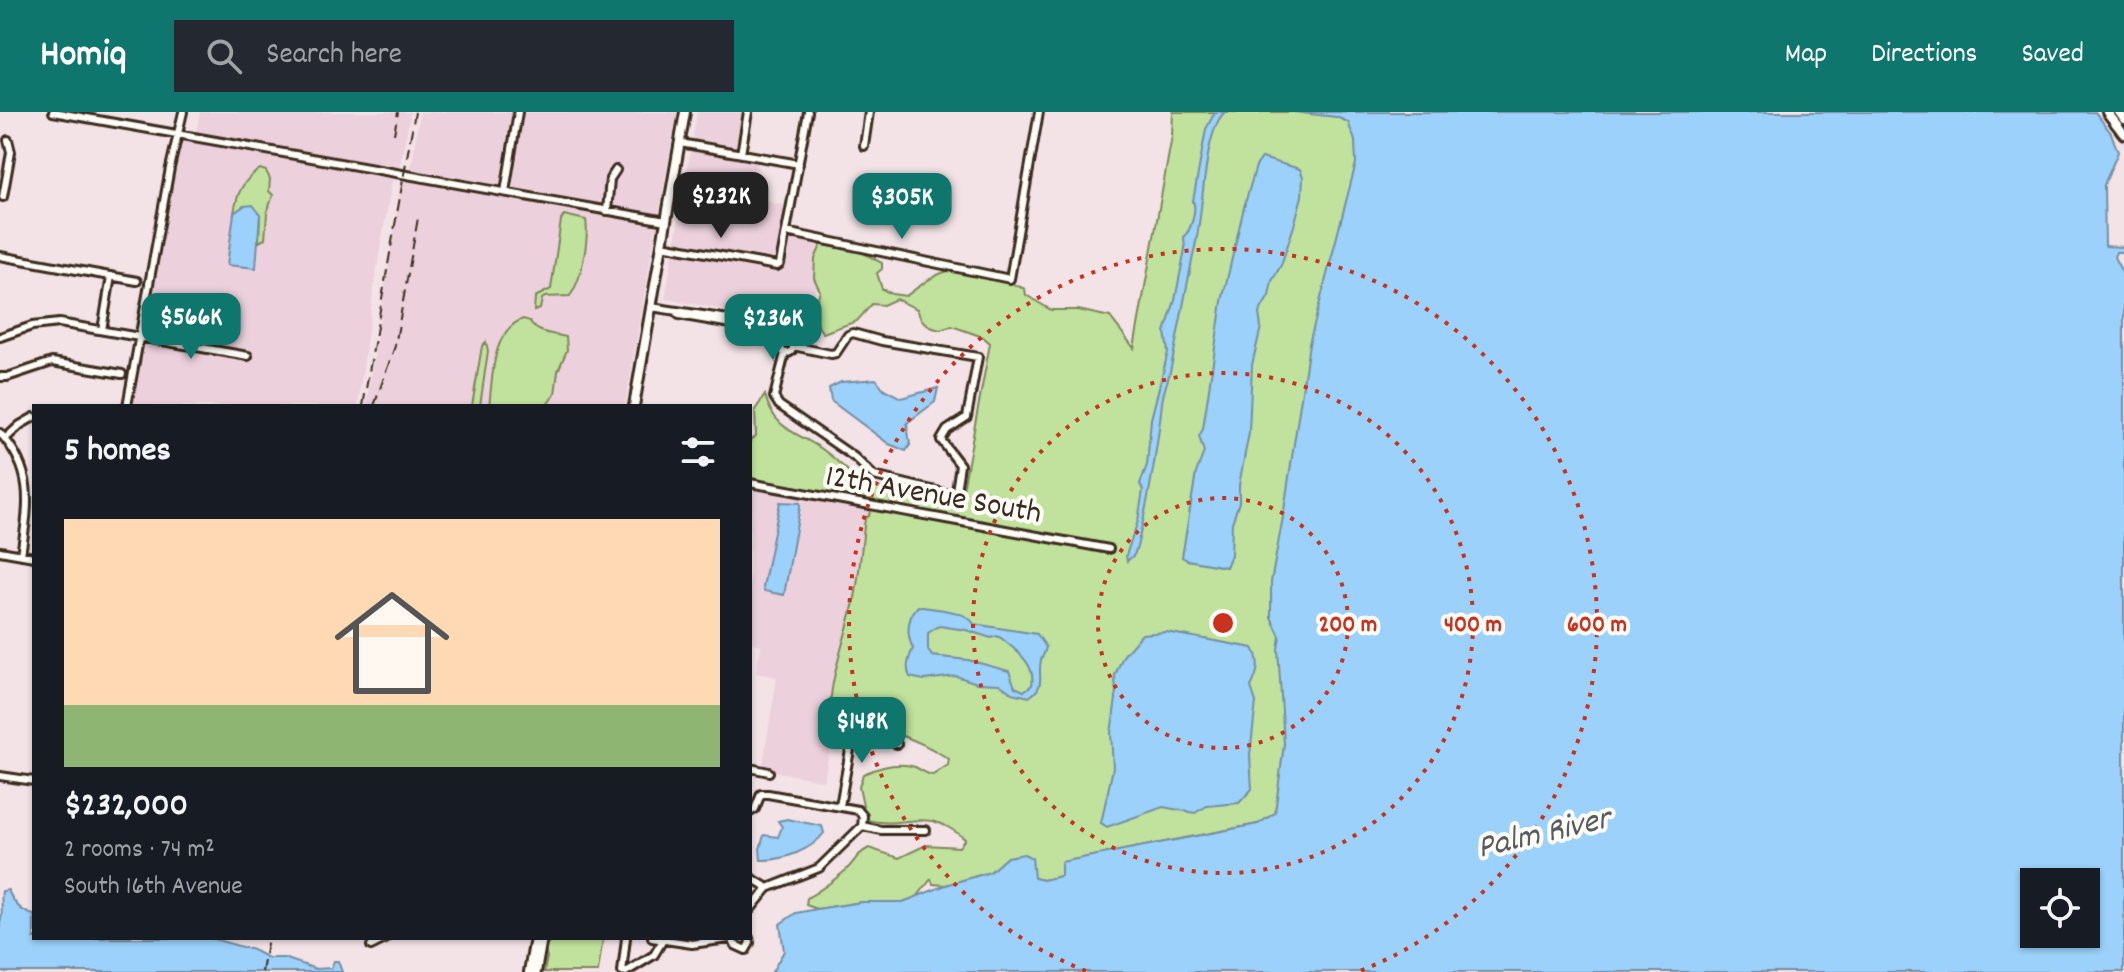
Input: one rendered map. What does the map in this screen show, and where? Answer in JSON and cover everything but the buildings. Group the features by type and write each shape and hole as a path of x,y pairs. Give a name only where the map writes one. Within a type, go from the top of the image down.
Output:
{"main road":[{"path":"634,404 685,112"},
{"path":"2107,112 2121,119"},
{"path":"2119,112 2124,134"},
{"path":"529,972 535,940"},
{"path":"536,972 542,940"}],"street":[{"path":"53,112 666,221"},
{"path":"127,404 183,112"},
{"path":"505,192 518,112"},
{"path":"741,154 748,112"},
{"path":"662,245 779,265 808,112"},
{"path":"864,146 869,112"},
{"path":"786,232 1010,279 1039,112"},
{"path":"3,197 4,171 11,152 8,140"},
{"path":"680,143 799,164"},
{"path":"607,211 610,179 616,170"},
{"path":"0,256 137,281"},
{"path":"102,330 111,276"},
{"path":"651,307 717,322 766,330 771,328 793,346 831,354 836,353 848,335 853,333 978,357 967,417 947,430 941,440 960,465 953,495 874,476 854,457 779,405 774,397 785,353 781,347 785,341"},
{"path":"0,337 47,323 248,356"},
{"path":"785,353 791,351 793,346"},
{"path":"0,377 52,362 122,374"},
{"path":"21,555 31,509 29,496 19,458 2,436 32,418"},
{"path":"24,473 32,471"},
{"name":"12th Avenue South","path":"752,483 1109,549"},
{"path":"0,551 32,557"},
{"path":"840,806 853,733 882,737 897,744"},
{"path":"752,768 769,772"},
{"path":"0,776 32,781"},
{"path":"752,811 761,794 768,794 861,812 862,826 819,868 768,888 752,905"},
{"path":"862,826 881,830 926,830"},
{"path":"752,878 768,888"},
{"path":"371,946 383,940"},
{"path":"624,972 626,940"},
{"path":"624,972 654,955 663,940 692,944 726,940"},
{"path":"734,940 735,945 746,950 748,940"}],"shaded area":[{"path":"200,112 411,112 399,169 196,133"},
{"path":"420,112 518,112 504,192 410,174"},
{"path":"519,112 677,112 659,215 612,211 506,192"},
{"path":"697,112 749,112 741,158 758,161 752,199 794,207 793,231 825,236 808,325 665,299"},
{"path":"181,137 393,175 358,404 129,404 172,170"},
{"path":"402,178 657,222 625,404 366,404"},
{"path":"752,484 871,505 824,781 762,769 777,677 756,673 761,645 752,643"}],"green space":[{"path":"1173,112 1387,112 1275,813 1258,824 1062,862 1061,876 1043,880 1034,878 1031,867 1007,857 991,872 946,885 933,884 931,879 917,897 903,902 862,902 817,909 806,905 807,898 840,875 869,848 899,858 926,845 959,847 965,839 951,829 926,820 866,820 859,787 863,774 882,767 902,765 933,775 948,765 949,759 893,733 863,727 832,726 830,711 834,678 853,607 865,518 869,516 871,505 752,479 755,410 765,395 769,408 782,424 826,452 865,483 927,500 961,500 990,343 983,337 952,326 940,330 930,327 921,319 917,309 896,299 883,305 872,304 857,321 823,333 815,313 820,291 814,278 815,259 821,245 858,250 882,263 882,269 877,273 882,289 892,294 906,296 944,272 979,273 1025,289 1026,295 1051,310 1078,310 1110,317 1134,348 1172,136"},
{"path":"260,169 266,171 270,179 269,191 273,195 267,213 265,239 259,242 260,214 244,206 234,213 242,188"},
{"path":"564,215 586,220 585,248 578,280 570,296 545,297 540,309 534,311 535,297 551,289"},
{"path":"523,319 541,331 566,337 567,350 558,371 555,394 548,404 489,404 499,344 513,325"},
{"path":"486,342 488,351 480,404 472,404 482,346"},
{"path":"603,940 598,972 544,972 547,957 543,945"}],"water":[{"path":"1215,112 1225,112 1218,121 1208,153 1198,229 1163,398 1149,493 1137,547 1127,561 1126,555 1138,521 1143,490 1140,484 1147,465 1151,419 1168,352 1165,332 1175,300 1185,249 1184,236 1194,214 1193,201 1206,129"},
{"name":"Palm River","path":"1293,112 2095,112 2111,133 2118,152 2104,185 2105,246 2124,247 2124,252 2116,252 2114,257 2124,276 2124,972 772,972 784,951 780,924 796,913 862,902 903,902 990,872 1007,857 1024,854 1032,858 1034,878 1043,880 1061,876 1061,862 1258,824 1275,813 1284,744 1278,649 1280,636 1271,617 1271,582 1309,344 1356,163 1355,141 1348,122 1336,117"},
{"path":"1262,158 1300,169 1303,177 1302,196 1281,265 1259,313 1261,327 1252,365 1249,433 1239,485 1239,502 1232,523 1231,555 1226,567 1182,557 1196,473 1204,452 1199,436 1203,429 1222,301 1244,207 1256,166"},
{"path":"253,205 260,214 256,268 227,265 234,213 244,206"},
{"path":"876,379 884,389 901,398 938,388 935,402 907,423 910,445 906,451 889,444 831,401 829,388 841,382"},
{"path":"780,502 800,503 784,595 764,591 763,587"},
{"path":"918,606 964,615 974,624 1037,634 1046,647 1041,660 1038,689 1029,697 1012,693 999,684 977,683 956,676 924,680 910,677 908,666 913,649 908,626","holes":["939,626 991,638 997,636 1012,647 1028,664 1032,685 1024,691 1015,687 1009,671 968,660 932,656 928,650 928,633"]},
{"path":"1166,632 1253,648 1258,663 1251,687 1256,702 1250,755 1252,789 1239,803 1207,806 1195,813 1163,807 1107,827 1101,823 1113,768 1111,733 1116,699 1115,675 1123,656 1142,634"},
{"path":"787,819 822,826 824,833 812,845 796,853 761,860 764,835 778,837 782,827 778,821"},
{"path":"8,890 18,906 32,914 32,940 217,940 253,950 268,958 284,958 316,969 331,968 334,961 338,961 342,972 0,972 2,891"}],"railway":[{"path":"394,134 398,112"},
{"path":"363,404 415,112"},
{"path":"375,404 395,346 418,218"},
{"path":"262,972 268,940"}]}
